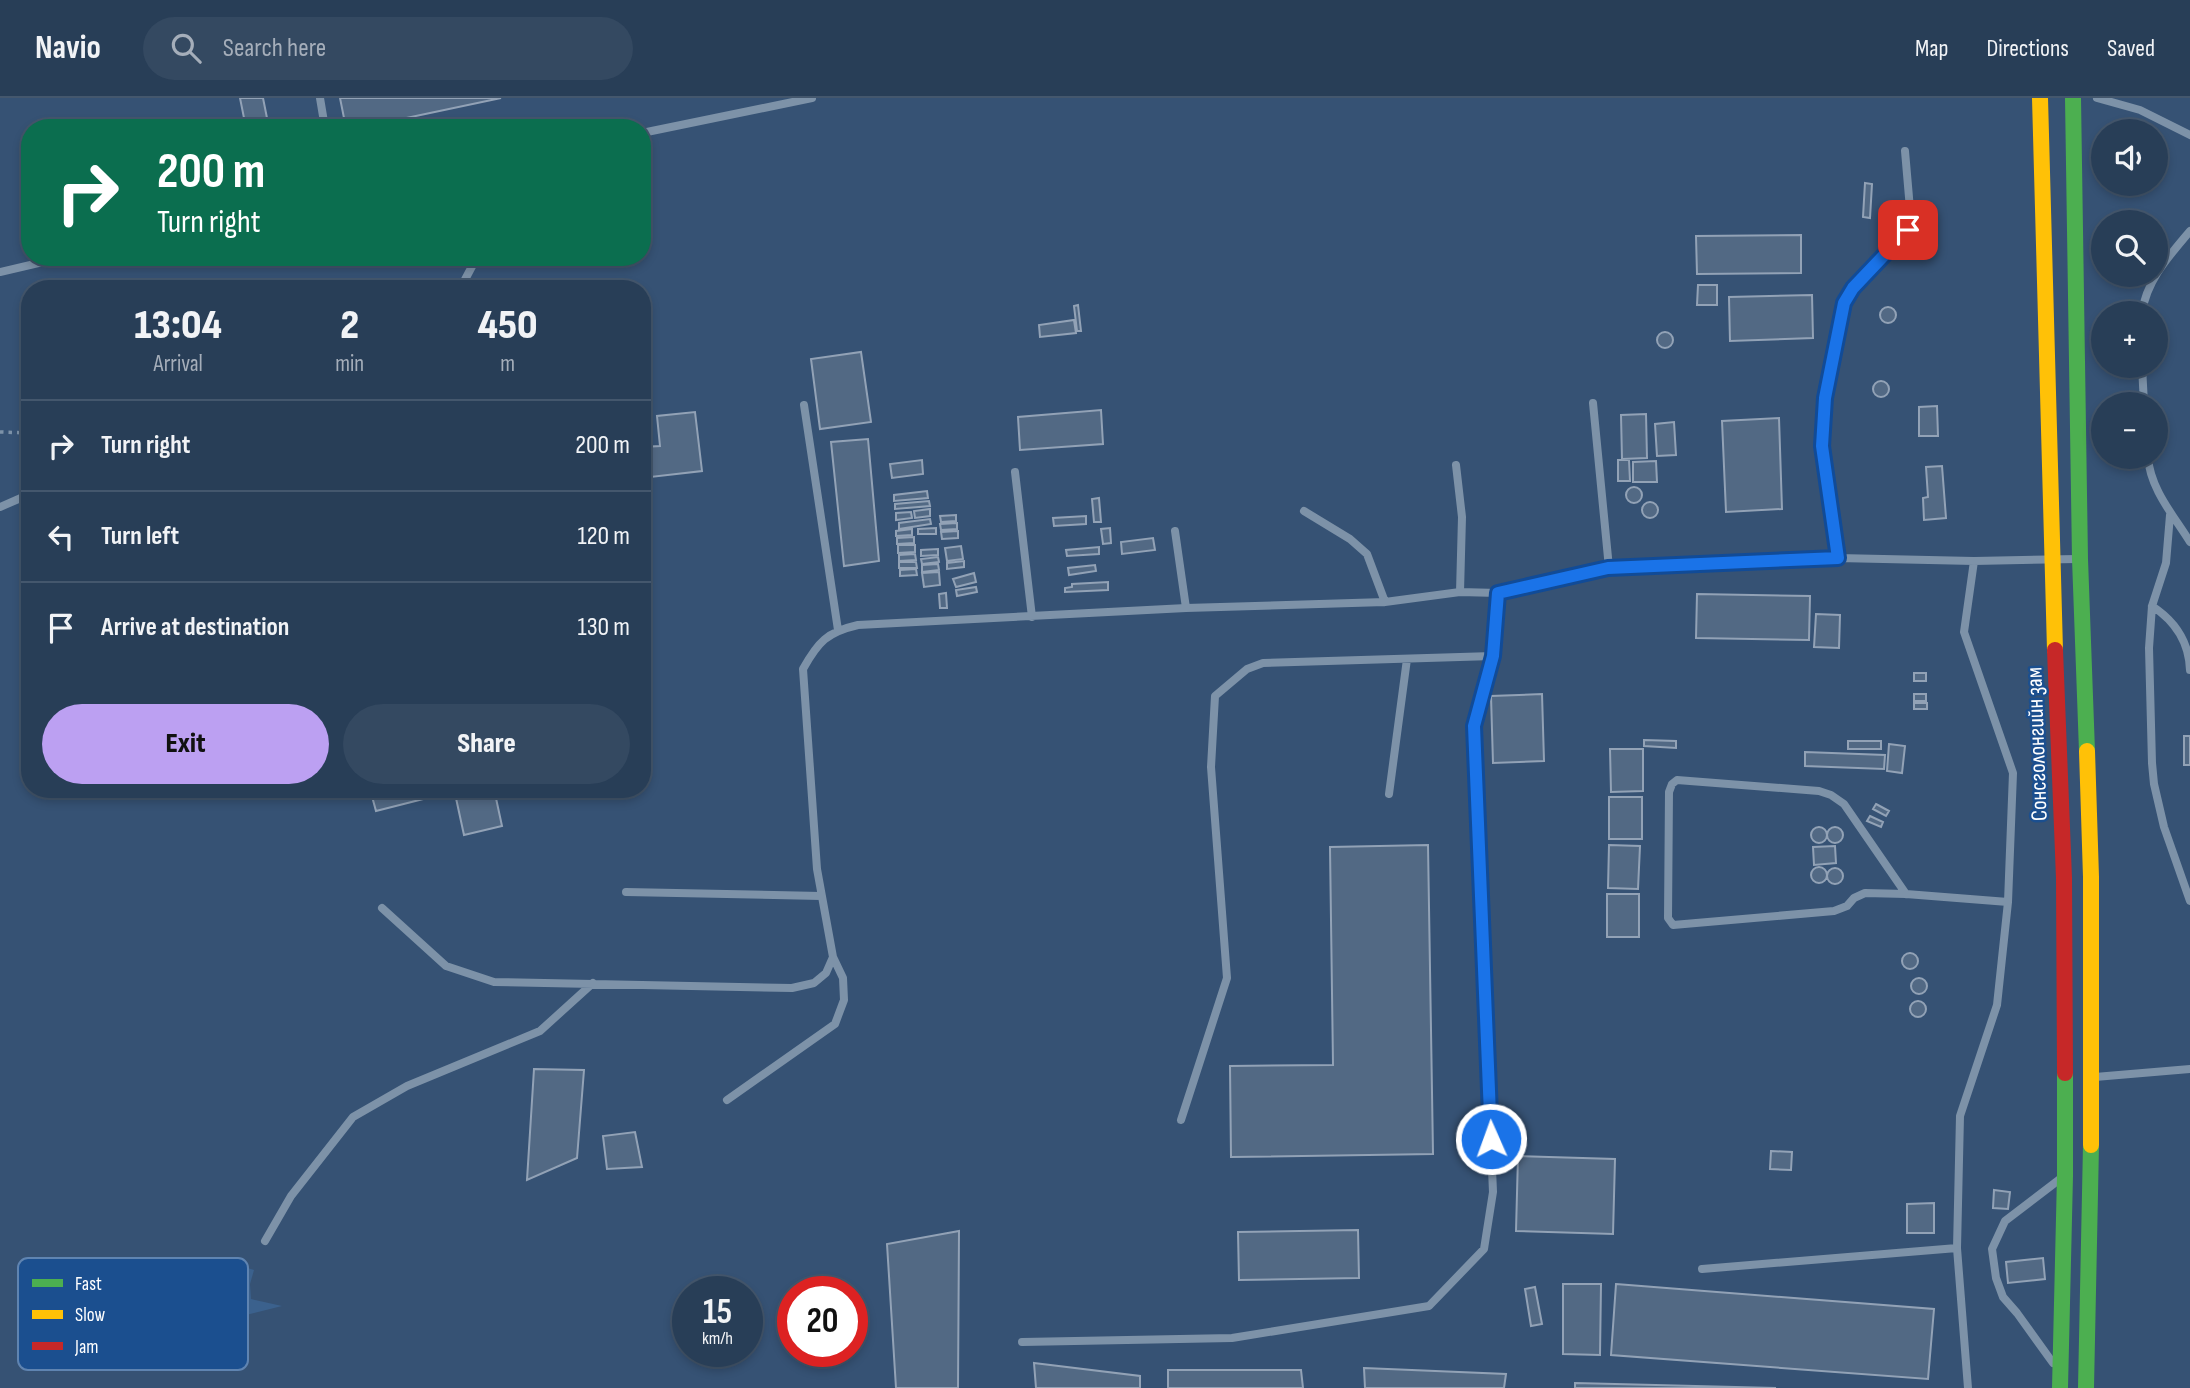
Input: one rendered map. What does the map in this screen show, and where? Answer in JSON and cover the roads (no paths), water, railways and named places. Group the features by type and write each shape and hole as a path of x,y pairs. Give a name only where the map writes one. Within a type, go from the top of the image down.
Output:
{"main road":[{"name":"Сонсголонгийн зам","path":"2040,98 2052,559 2064,878 2065,1175 2060,1380"},
{"path":"2073,98 2080,559 2091,877 2086,1388"}],"lane":[{"path":"320,98 324,119"},
{"path":"651,131 813,98"},
{"path":"2096,98 2140,110 2190,135"},
{"path":"1838,558 1822,446 1825,398 1844,303 1853,288 1908,230 1910,209 1905,151"},
{"path":"2143,301 2159,268 2190,231"},
{"path":"0,272 26,266"},
{"path":"1593,402 1608,568"},
{"path":"804,405 838,630"},
{"path":"1456,465 1462,517 1460,592"},
{"path":"2149,469 2170,514 2190,542"},
{"path":"1015,472 1032,617"},
{"path":"0,507 21,499"},
{"path":"1304,511 1350,539 1367,554 1385,601"},
{"path":"2170,514 2166,564 2152,606 2149,648 2150,735 2154,784 2168,842 2189,898"},
{"path":"1175,531 1186,608"},
{"path":"727,1100 835,1024 844,1000 843,978 833,957 821,896 804,712 803,669 816,645 838,630 858,625 1385,601 1460,592 1498,593 1608,568 1838,558 1974,561 2080,559"},
{"path":"1968,1388 1957,1248 1960,1116 1997,1005 2008,902 2012,773 1964,632 1974,561"},
{"path":"1022,1342 1232,1338 1429,1306 1484,1249 1493,1192 1474,726 1493,656 1498,593"},
{"path":"2152,606 2168,617 2181,636 2190,670"},
{"path":"1181,1120 1227,978 1211,767 1215,696 1247,669 1263,663 1493,656"},
{"path":"1389,794 1407,659"},
{"path":"1906,894 1844,804 1831,795 1819,791 1678,780 1672,784 1669,792 1668,918 1674,925 1834,911 1847,906 1854,898 1865,893 2008,902"},
{"path":"626,892 821,896"},
{"path":"382,908 446,967 494,982 792,988 814,983 826,973 833,957"},
{"path":"265,1241 291,1196 353,1117 407,1086 540,1031 593,983"},
{"path":"2091,1077 2190,1069"},
{"path":"2060,1380 2017,1313 2003,1297 1996,1278 1992,1249 2005,1221 2065,1175"},
{"path":"1702,1269 1957,1248"}],"water":[{"path":"248,1268 254,1270 250,1284 251,1299 282,1306 248,1314"}]}
